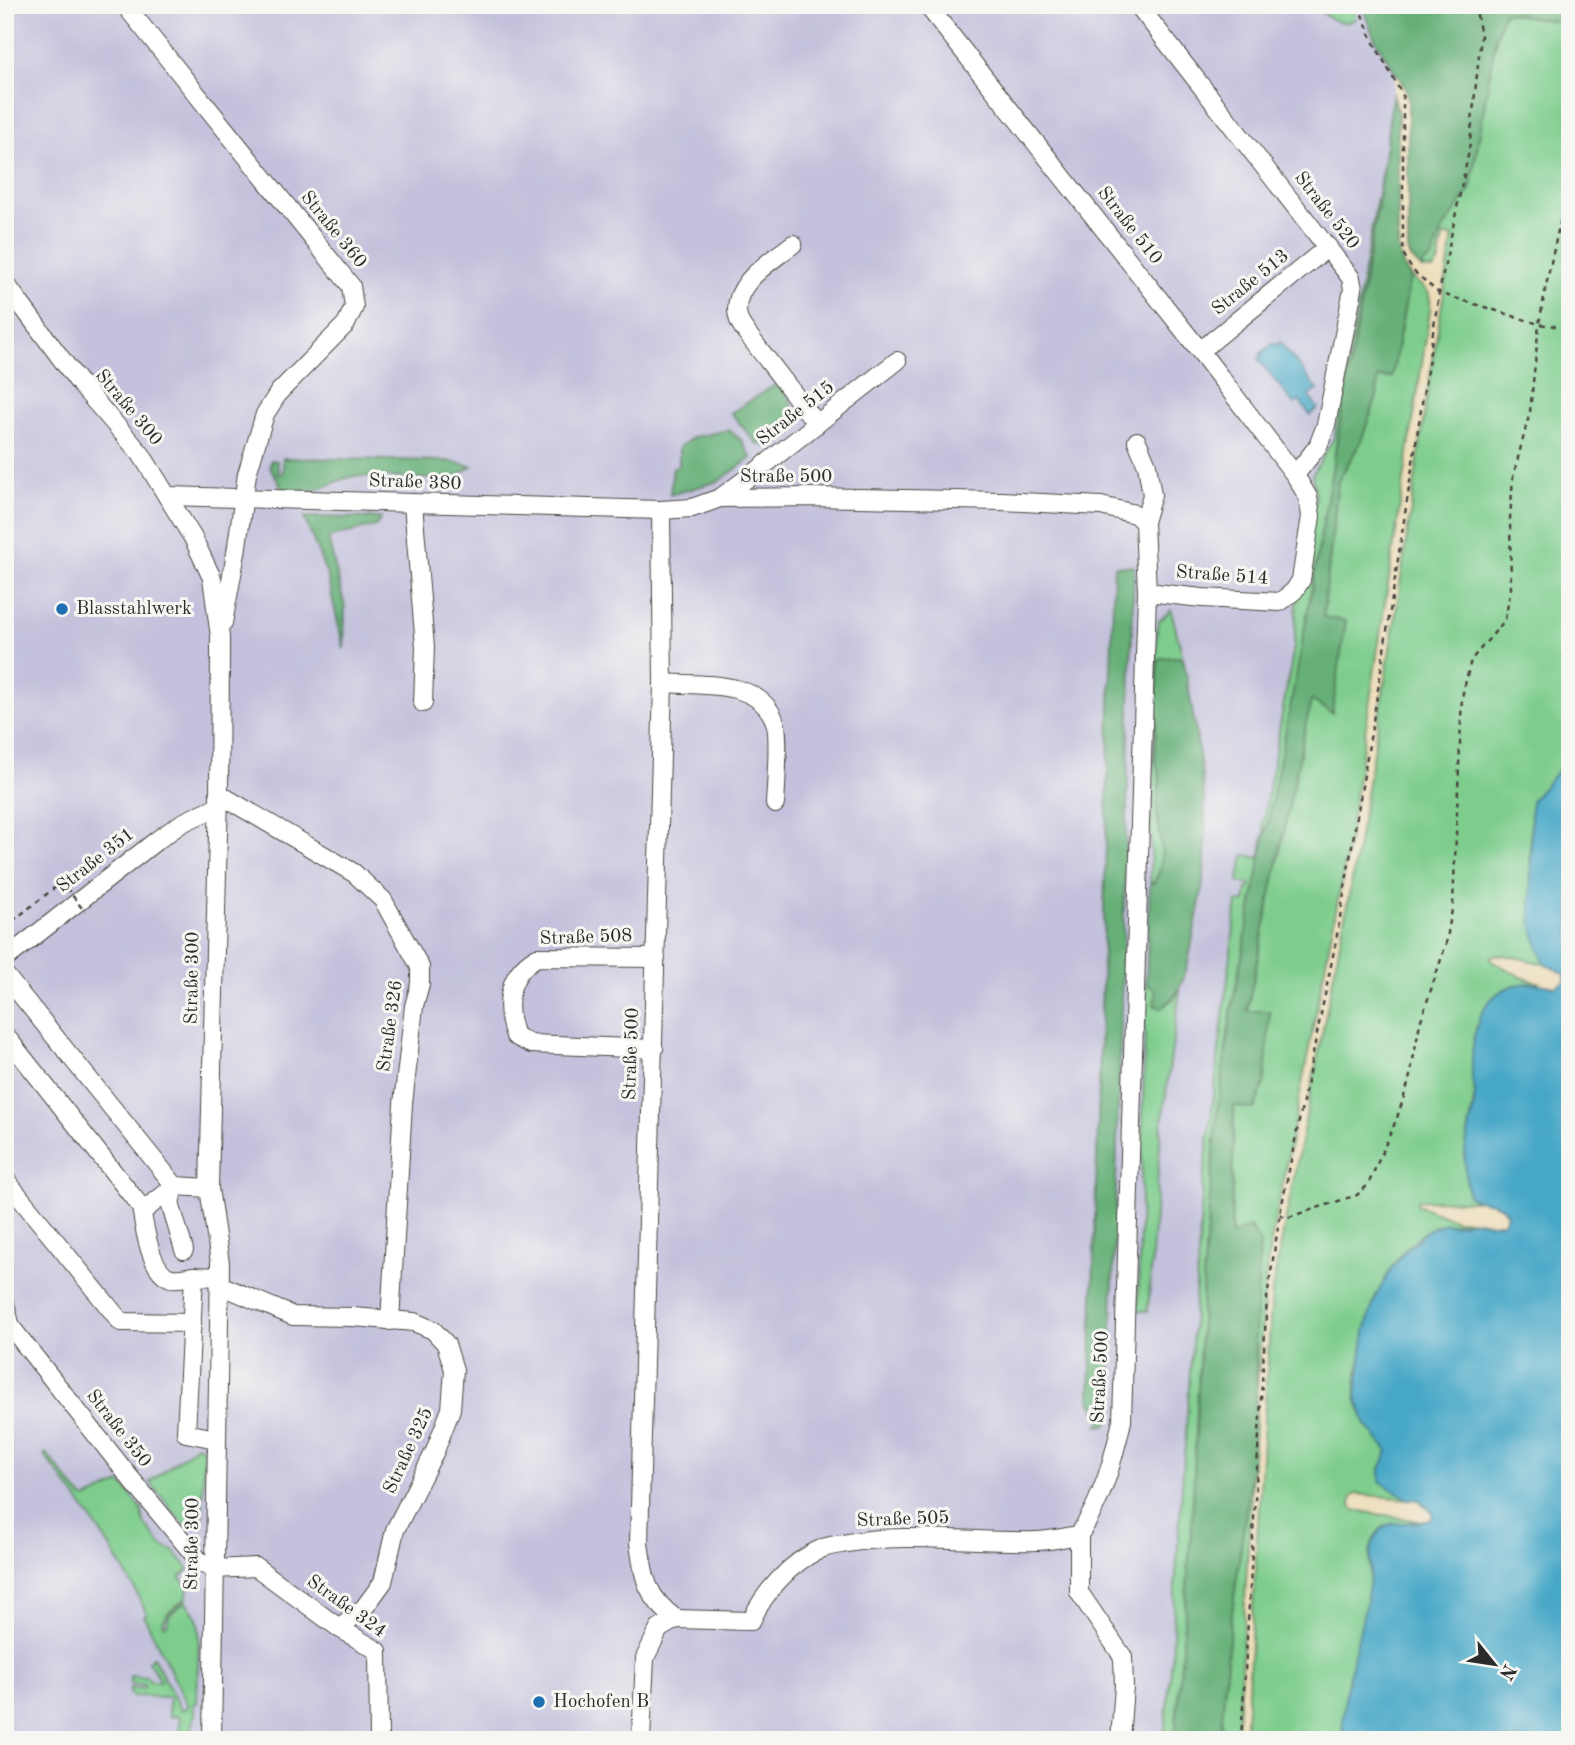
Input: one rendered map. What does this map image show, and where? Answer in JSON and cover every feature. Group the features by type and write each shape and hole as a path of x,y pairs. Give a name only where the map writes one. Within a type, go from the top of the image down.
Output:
{"street":[{"name":"Straße 360","path":"125,5 351,286 354,307 346,324 279,392 265,414 247,474 220,637"},
{"name":"Straße 510","path":"927,5 1295,475"},
{"name":"Straße 520","path":"1138,5 1351,278 1353,289 1326,425 1318,446 1295,475"},
{"path":"793,244 750,279 738,298 738,317 746,332 817,424"},
{"name":"Straße 513","path":"1200,351 1328,247"},
{"name":"Straße 300","path":"5,283 80,384 141,454 193,538 212,578 220,637 219,800 209,1188 220,1263 212,1740"},
{"name":"Straße 515","path":"720,498 897,361"},
{"path":"1137,440 1147,465 1152,495 1144,522"},
{"name":"Straße 514","path":"1147,592 1280,602 1294,591 1301,580 1311,516 1308,497 1295,475"},
{"name":"Straße 380","path":"167,496 661,510"},
{"name":"Straße 500","path":"677,1619 660,1606 645,1581 639,1543 663,683 661,510 692,508 720,498 811,497 1101,506 1135,514 1144,522 1147,592 1122,1421 1112,1465 1100,1498 1079,1535"},
{"path":"413,504 425,647 423,703"},
{"path":"663,683 743,689 764,702 776,723 775,804"},
{"name":"Straße 351","path":"5,959 156,841 219,800"},
{"name":"Straße 326","path":"219,800 354,873 383,900 419,967 420,984 414,1006 399,1150 390,1321"},
{"name":"Straße 508","path":"654,1049 531,1044 515,1036 510,1023 510,1008 515,975 537,957 656,958"},
{"path":"5,975 175,1186"},
{"path":"5,1035 141,1208 146,1234 158,1269 171,1278 194,1276 220,1281"},
{"path":"5,1179 121,1322 192,1323"},
{"path":"141,1208 147,1208 175,1186 209,1188"},
{"path":"175,1186 170,1203 184,1250"},
{"path":"194,1276 186,1433 216,1440"},
{"name":"Straße 325","path":"220,1281 293,1316 414,1322 433,1330 446,1344 454,1370 451,1409 435,1451 395,1530 383,1582 364,1608 339,1628"},
{"name":"Straße 350","path":"5,1304 11,1327 98,1438 201,1563 214,1569"},
{"path":"1079,1535 1079,1592 1123,1657 1120,1740"},
{"name":"Straße 505","path":"677,1619 751,1621 759,1603 773,1584 794,1567 821,1549 856,1541 1039,1541 1079,1535"},
{"name":"Straße 324","path":"214,1569 256,1567 339,1628 378,1651 379,1740"},
{"path":"641,1740 645,1658 659,1629 677,1619"}],"path":[{"path":"1358,5 1374,43 1403,96 1403,253 1412,270 1438,293 1539,324 1570,328"},
{"path":"1241,1740 1267,1298 1280,1214 1342,902 1377,703 1438,293 1469,151 1481,36 1475,5"},
{"path":"1280,1214 1286,1218 1313,1211 1357,1195 1368,1185 1393,1129 1409,1081 1420,1023 1446,944 1453,904 1462,697 1471,660 1505,620 1511,588 1510,519 1513,477 1530,412 1539,324 1559,226 1570,194"},
{"path":"5,927 62,882 85,912"}],"shaded area":[{"path":"5,5 1361,5 1376,41 1396,71 1394,109 1287,732 1232,1007 1211,1176 1175,1740 5,1740"}],"green space":[{"path":"1313,5 1355,5 1352,7 1356,19 1339,22"},
{"path":"1361,5 1570,5 1570,24 1504,12 1496,36 1470,190 1441,232 1432,258 1423,264 1422,269 1410,257 1408,250 1406,89 1376,41"},
{"path":"1504,12 1570,24 1570,659 1562,658 1559,661 1570,669 1570,757 1531,802 1532,905 1534,925 1545,964 1504,955 1491,956 1491,960 1521,977 1540,983 1528,983 1475,1036 1472,1078 1475,1093 1465,1154 1468,1195 1475,1201 1417,1200 1417,1205 1456,1220 1474,1220 1433,1227 1413,1241 1391,1269 1370,1319 1357,1375 1356,1396 1364,1419 1388,1451 1380,1469 1387,1487 1398,1490 1407,1499 1357,1494 1352,1497 1351,1506 1354,1510 1419,1521 1395,1523 1382,1528 1371,1546 1366,1604 1345,1700 1343,1740 1245,1740 1272,1290 1352,880 1453,237 1443,236 1438,263 1433,270 1422,269 1423,264 1432,258 1441,232 1470,190 1496,36"},
{"path":"1393,93 1398,114 1398,248 1403,266 1410,276 1392,377 1378,378 1377,396 1361,441 1338,481 1323,617 1346,621 1332,713 1311,700 1247,1011 1270,1011 1265,1081 1254,1109 1234,1106 1231,1235 1250,1227 1260,1243 1255,1336 1257,1387 1253,1458 1230,1627 1220,1740 1175,1740 1192,1522 1203,1278 1217,1114 1232,1007 1300,656 1377,209"},
{"path":"1382,170 1287,732 1232,1007 1217,1114 1203,1278 1192,1522 1175,1740 1164,1738 1172,1657 1203,1184 1237,902 1245,902 1247,888 1250,888 1251,884 1238,882 1244,855 1260,858 1265,828 1262,827 1294,647 1297,598 1316,497 1312,475 1334,438"},
{"path":"1410,276 1428,293 1430,311 1344,869 1267,1263 1257,1387 1255,1336 1231,1236 1234,1106 1270,1011 1247,1011 1311,699 1332,713 1323,617 1338,481 1361,441 1377,396 1378,378 1392,377"},
{"path":"775,385 791,402 793,425 765,446 756,443 731,413"},
{"path":"729,430 742,441 751,458 719,481 670,495 673,467 679,466 679,447 694,437"},
{"path":"283,458 446,461 472,466 456,477 436,479 354,476 318,489 283,490 270,467 271,460 277,461 279,474 283,473"},
{"path":"304,517 381,518 376,526 328,538 345,607 344,649 327,575"},
{"path":"1114,566 1134,566 1109,1421 1106,1426 1098,1426 1103,1419 1090,1399"},
{"path":"1171,610 1184,662 1182,659 1155,759 1160,780 1157,813 1161,857 1158,875 1153,883 1150,883 1157,629 1159,621"},
{"path":"1180,657 1184,662 1201,767 1205,821 1204,874 1184,976 1176,994 1162,1008 1154,1005 1156,991 1146,983 1150,883 1154,883 1158,875 1162,857 1157,813 1160,780 1155,759 1158,661 1161,658"},
{"path":"1146,983 1173,1000 1180,990 1161,1129 1148,1311 1138,1311"},
{"path":"197,1445 204,1449 202,1527 186,1527 150,1482"},
{"path":"46,1453 86,1499 121,1483 142,1510 144,1523 162,1546 174,1551 189,1569 180,1578 187,1586 197,1577 188,1589 186,1598 168,1613 163,1622 167,1624 169,1615 186,1601 197,1618 197,1703 193,1704 195,1715 191,1728 192,1740 179,1740 180,1717 169,1716 169,1697 130,1694 130,1688 144,1689 144,1685 130,1684 130,1676 161,1681 148,1661 153,1657 181,1710 188,1706 125,1571 87,1512 44,1455"},
{"path":"1253,1458 1237,1740 1220,1740 1230,1627"}],"water":[{"path":"1280,342 1318,390 1309,396 1318,408 1310,415 1299,401 1294,404 1258,359 1262,356 1260,354 1274,343 1276,345"},
{"path":"1570,757 1570,1740 1343,1740 1345,1701 1369,1586 1373,1543 1381,1530 1388,1525 1431,1520 1433,1513 1419,1500 1407,1499 1380,1481 1380,1469 1388,1451 1366,1425 1356,1395 1365,1331 1375,1298 1392,1267 1426,1231 1444,1223 1455,1225 1474,1220 1492,1224 1503,1222 1507,1215 1500,1206 1468,1195 1465,1152 1475,1100 1472,1051 1481,1014 1496,995 1519,984 1555,987 1565,982 1565,974 1545,964 1531,919 1531,801"}],"place":[{"name":"Blasstahlwerk","path":"62,609"},
{"name":"Hochofen B","path":"539,1702"}]}
